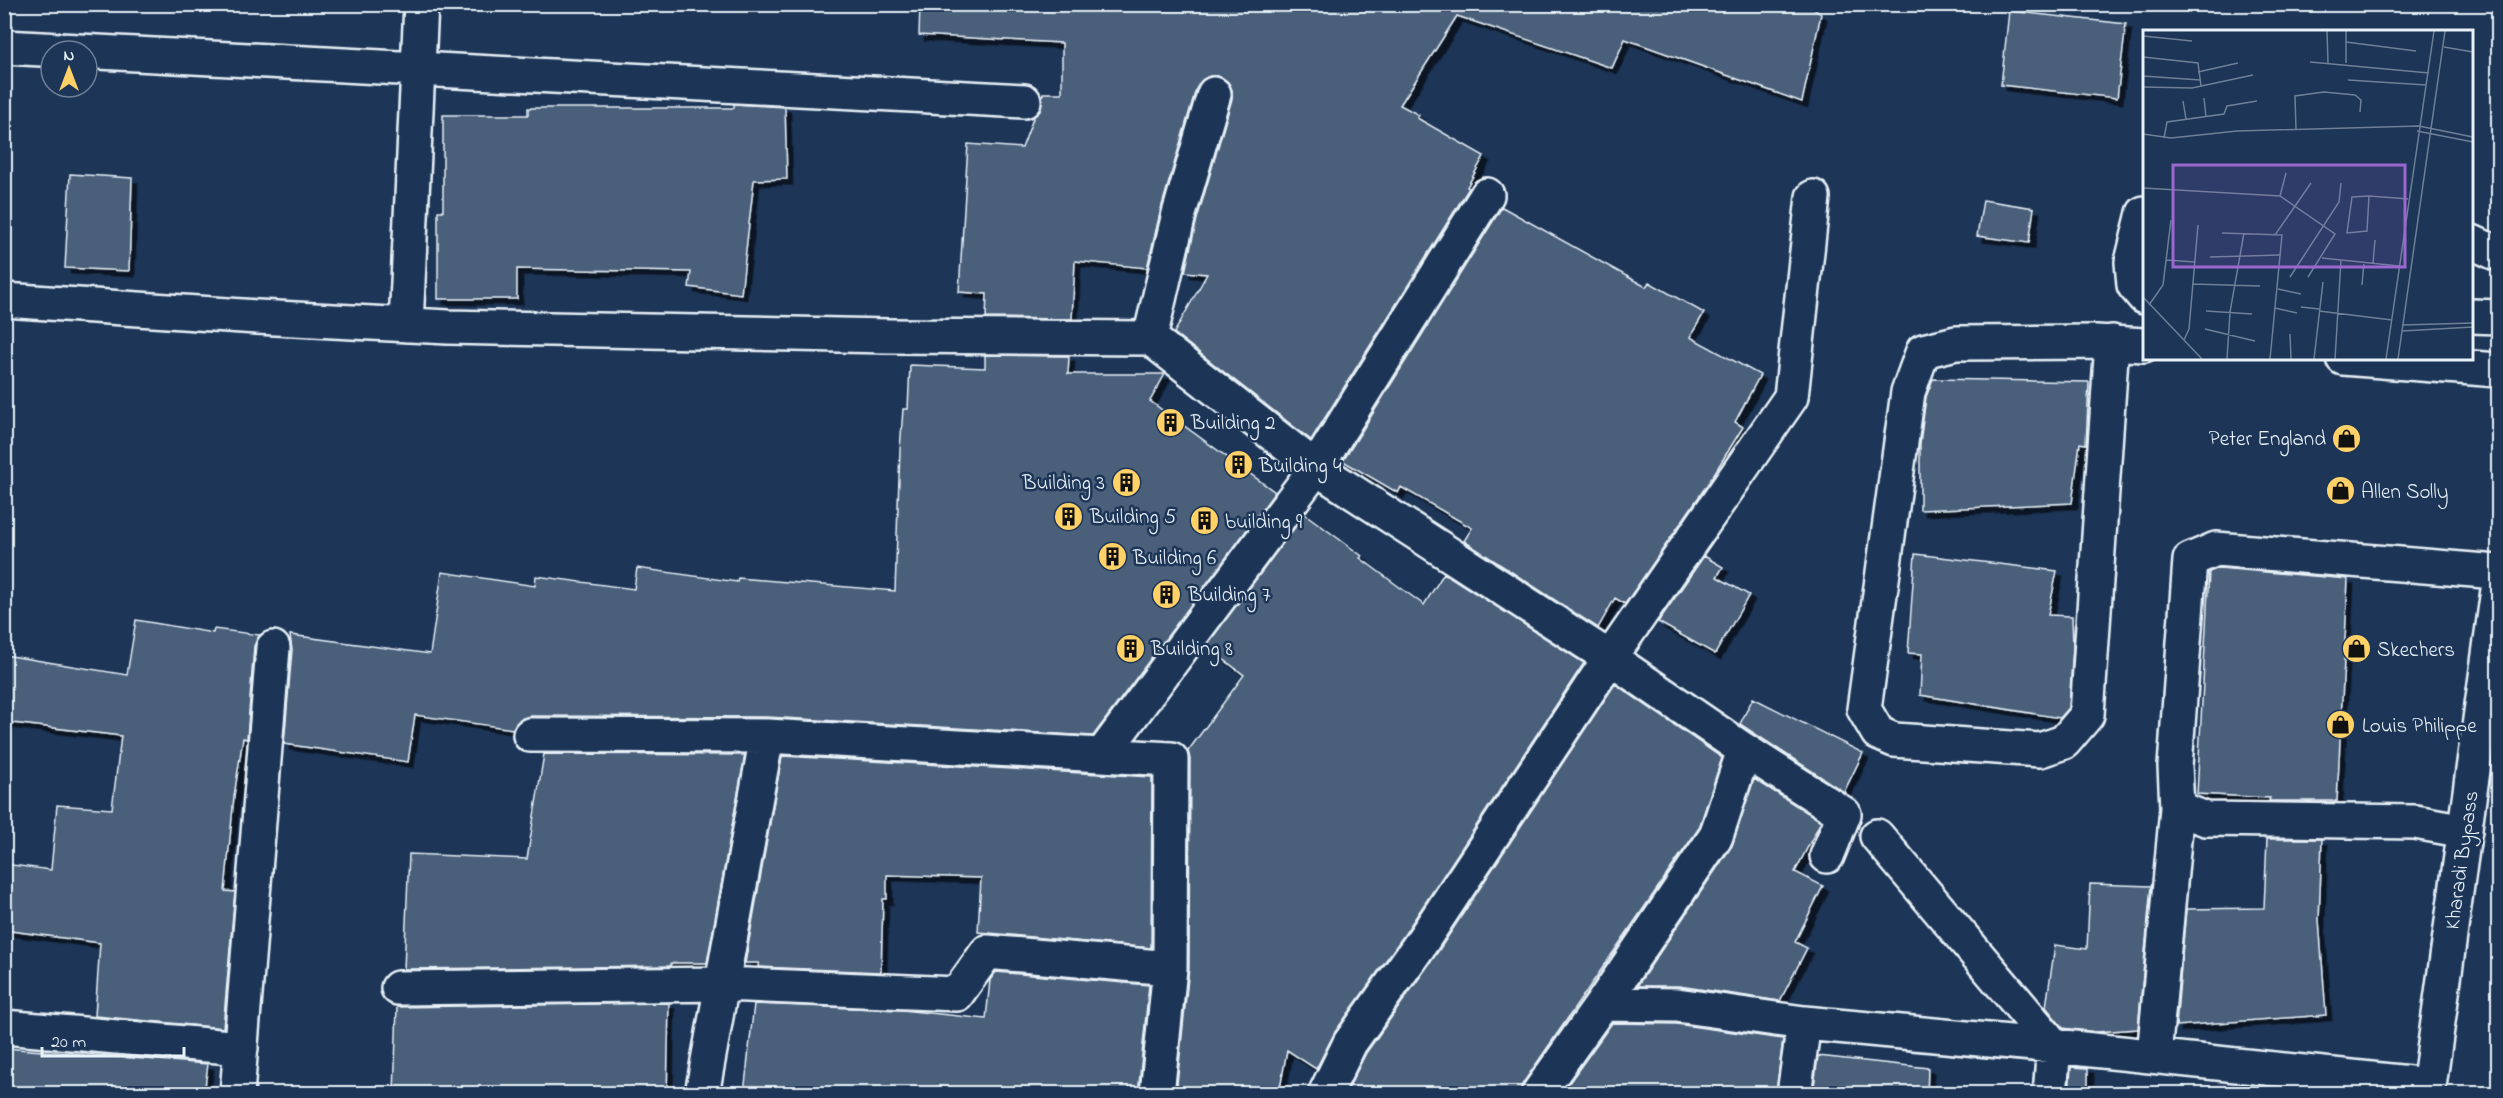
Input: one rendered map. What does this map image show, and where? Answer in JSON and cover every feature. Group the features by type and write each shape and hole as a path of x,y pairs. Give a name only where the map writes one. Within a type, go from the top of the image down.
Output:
{"main road":[{"path":"406,325 421,4"},
{"path":"4,47 418,67 1024,101"},
{"path":"1150,338 1179,214 1214,94"},
{"path":"1102,755 1316,468 1487,195"},
{"path":"1325,1094 1350,1043 1419,946 1610,658 1791,396 1813,197"},
{"path":"2143,221 2132,262 2134,285 2143,295"},
{"path":"2473,242 2499,254"},
{"path":"4,300 406,325 877,336 1150,338 1316,468 1610,658 1744,750 1844,814 1827,856"},
{"path":"2473,316 2499,317"},
{"path":"2112,342 2087,715 2064,742 2040,750 1894,740 1878,733 1864,709 1908,392 1923,351 1956,343 2112,342 2143,345"},
{"path":"2369,360 2499,370"},
{"path":"2154,1056 2177,808 2175,766 2190,560 2216,549 2499,572"},
{"name":"Kharadi Bypass","path":"2429,1089 2499,590"},
{"path":"237,1094 273,648"},
{"path":"530,735 767,736 1171,759 1170,968 1157,1094"},
{"path":"702,1094 767,736"},
{"path":"1538,1094 1716,836 1744,750"},
{"path":"2177,808 2206,819 2415,822 2465,831"},
{"path":"1877,836 2054,1046 2050,1094"},
{"path":"398,988 722,984 957,994 987,952 1170,968"},
{"path":"1602,1004 1677,1005 1804,1023 2154,1056 2429,1089"},
{"path":"1794,1094 1804,1023"},
{"path":"4,1027 241,1048"}],"building":[{"path":"920,4 1806,4 1821,14 1802,102 1625,39 1612,68 1457,16 1400,105 1419,115 1417,118 1484,156 1467,187 1469,188 1311,440 1174,333 1207,274 1185,272 1197,219 1232,99 1232,90 1228,82 1220,76 1210,76 1202,80 1196,89 1161,209 1147,268 1075,261 1072,319 986,318 987,294 959,292 968,144 1022,148 1034,116 1040,111 1043,93 1062,93 1062,43 919,35"},
{"path":"2009,11 2126,24 2117,98 2001,85"},
{"path":"734,104 785,107 787,179 754,180 741,294 689,287 691,272 517,269 517,299 438,299 438,211 443,211 443,115 528,115 528,108 734,108"},
{"path":"70,174 132,178 129,271 65,268"},
{"path":"1983,200 2034,208 2029,243 1977,236"},
{"path":"1502,207 1646,287 1649,282 1704,313 1690,337 1760,375 1735,422 1743,427 1709,482 1625,604 1615,598 1598,628 1464,541 1472,528 1401,487 1398,493 1343,461"},
{"path":"985,355 1069,356 1068,374 1165,374 1150,401 1275,492 1093,736 767,717 530,716 520,719 513,729 415,715 408,762 284,744 292,650 290,635 430,654 442,572 535,586 536,576 634,589 637,568 737,582 738,578 895,591 900,450 903,409 908,409 910,365 985,368"},
{"path":"1933,379 2089,382 2086,444 2080,443 2072,503 1920,510 1920,444 1926,397"},
{"path":"1305,514 1424,605 1444,573 1584,663 1404,935 1335,1032 1316,1069 1287,1050 1279,1094 1176,1094 1189,968 1190,759 1188,751 1244,675 1206,646"},
{"path":"1915,554 2057,571 2048,615 2072,616 2073,646 2069,708 2060,718 1920,695 1922,654 1908,653"},
{"path":"1704,556 1723,567 1717,577 1749,595 1715,654 1658,622"},
{"path":"2219,568 2348,579 2337,801 2269,801 2270,798 2197,794 2209,572"},
{"path":"136,620 213,633 214,629 260,635 254,646 247,739 243,738 234,796 225,891 235,892 223,1028 95,1016 100,943 4,930 4,864 51,870 57,805 112,809 121,736 4,722 4,655 127,675"},
{"path":"1615,684 1722,758 1699,828 1523,1083 1519,1094 1355,1094 1348,1089 1366,1053 1435,956"},
{"path":"1753,698 1863,753 1844,792 1740,724"},
{"path":"544,754 745,755 707,963 671,963 671,966 404,969 409,854 527,859"},
{"path":"782,756 1152,777 1151,948 978,932 981,878 887,875 887,899 883,899 881,972 758,967 759,963 745,963"},
{"path":"1754,779 1821,821 1795,872 1823,886 1795,942 1807,948 1780,1001 1679,986 1637,986 1732,846"},
{"path":"2267,839 2322,839 2319,920 2326,1015 2176,1026 2186,909 2264,908"},
{"path":"2090,884 2151,886 2138,1029 2096,1032 2063,1028 2046,1007 2055,945 2087,949"},
{"path":"996,972 1149,985 1138,1094 744,1094 754,1004 902,1010 986,1019 990,980"},
{"path":"669,1003 667,1094 394,1094 397,1007"},
{"path":"1612,1023 1676,1024 1783,1039 1776,1094 1561,1094"},
{"path":"4,1048 208,1064 204,1094 4,1094"},
{"path":"1818,1056 1928,1068 1927,1094 1813,1094"},
{"path":"2071,1067 2088,1068 2088,1094 2069,1094"}],"place":[{"name":"Building 2","path":"1170,422"},
{"name":"Peter England","path":"2347,438"},
{"name":"Building 4","path":"1238,465"},
{"name":"Building 3","path":"1126,482"},
{"name":"Allen Solly","path":"2340,491"},
{"name":"Building 5","path":"1069,516"},
{"name":"building 9","path":"1204,521"},
{"name":"Building 6","path":"1112,557"},
{"name":"Building 7","path":"1167,594"},
{"name":"Building 8","path":"1130,648"},
{"name":"Skechers","path":"2356,649"},
{"name":"Louis Philippe","path":"2341,725"}]}
